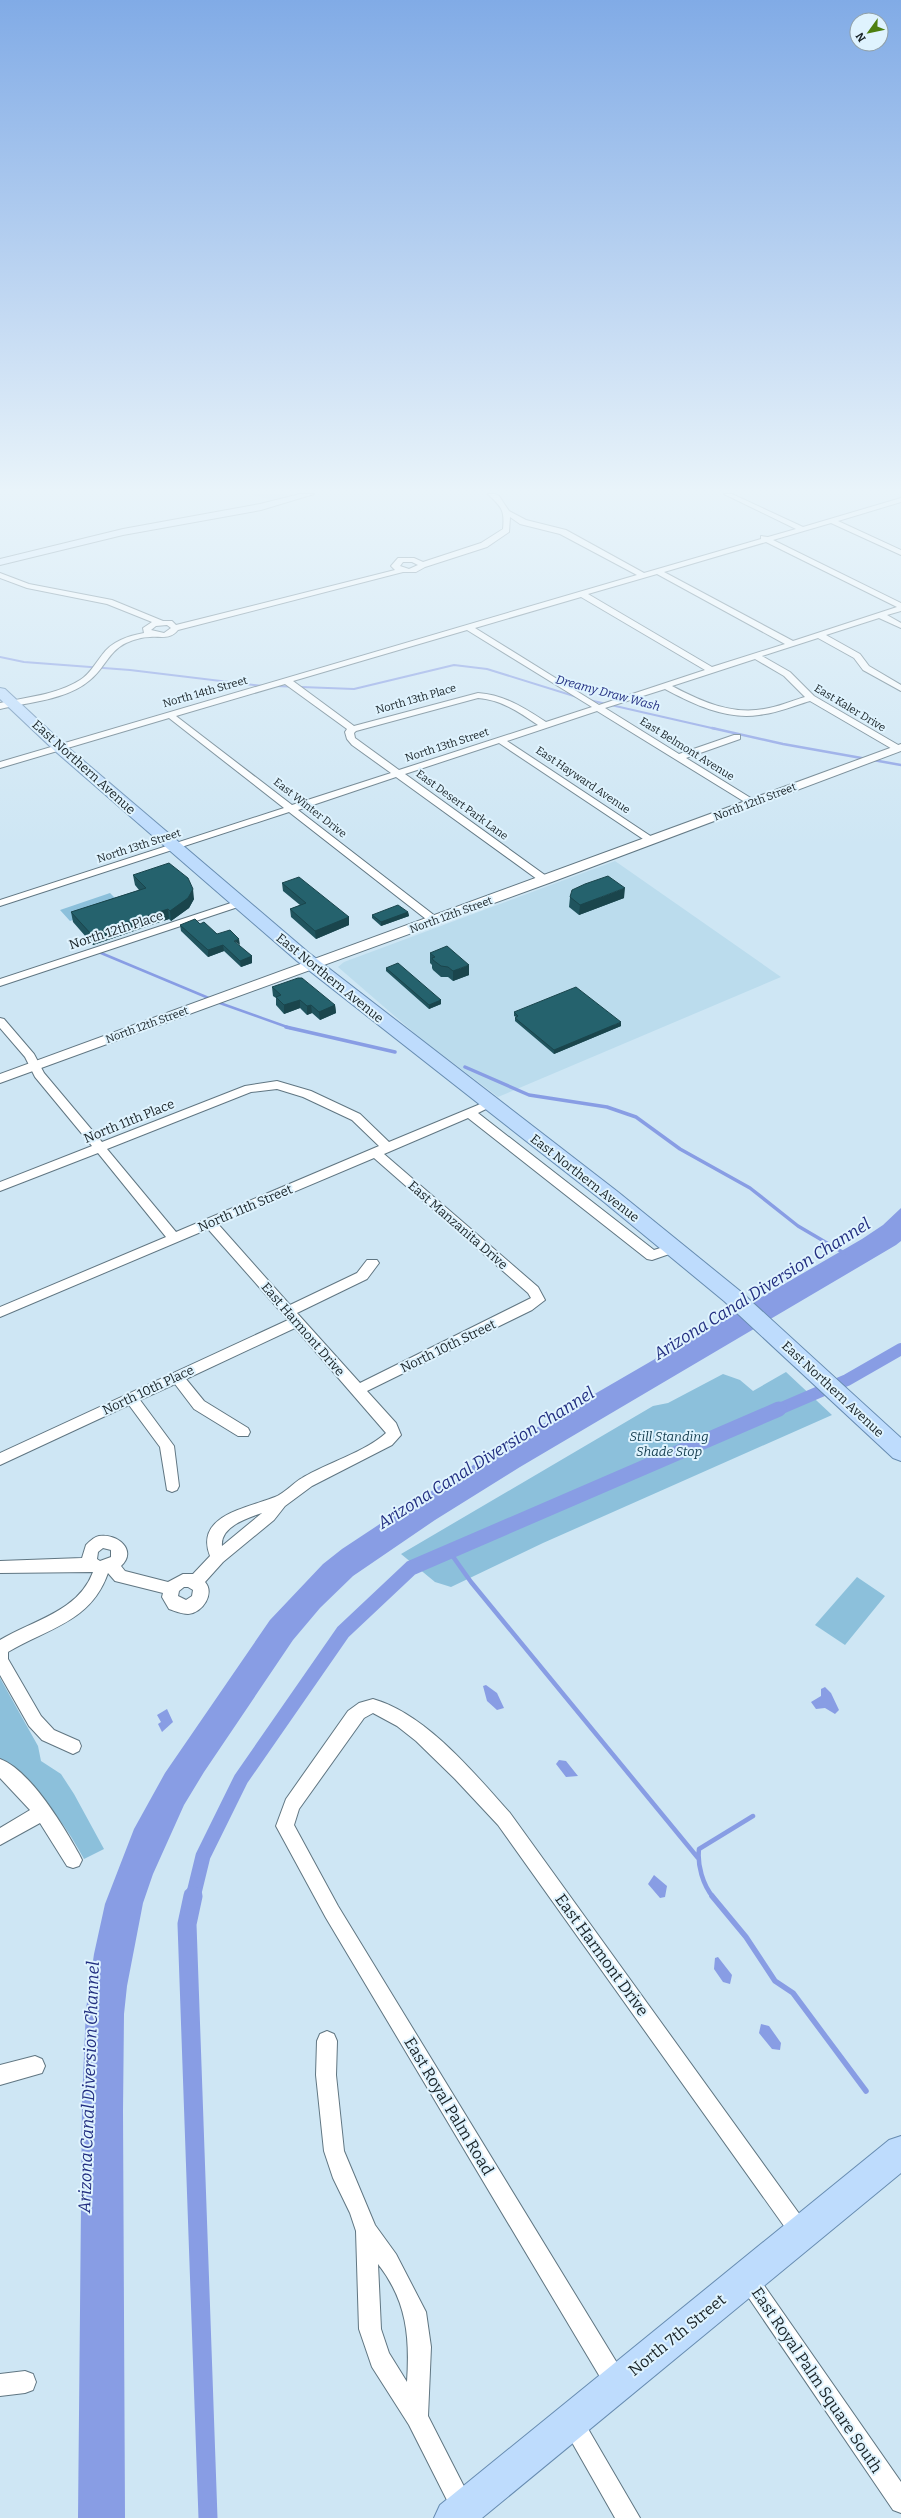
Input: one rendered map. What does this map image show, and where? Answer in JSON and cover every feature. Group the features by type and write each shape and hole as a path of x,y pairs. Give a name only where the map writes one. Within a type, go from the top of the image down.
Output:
{"main road":[{"name":"East Northern Avenue","path":"0,692 6,705 60,748 313,965 673,1248 738,1302 901,1452"},
{"name":"North 7th Street","path":"458,2515 901,2152"}],"street":[{"path":"126,612 130,613 149,630 166,634 168,625"},
{"path":"133,612 168,625 226,612"},
{"path":"6,705 30,701 71,688 86,680 93,667 119,643 149,630 220,612"},
{"name":"North 14th Street","path":"0,765 519,612"},
{"path":"611,612 711,670"},
{"path":"731,612 792,644"},
{"name":"North 13th Street","path":"0,903 293,809 889,612"},
{"path":"880,615 901,626"},
{"name":"East Belmont Avenue","path":"468,627 751,802"},
{"path":"819,635 857,656 866,668 901,688"},
{"name":"East Kaler Drive","path":"756,656 787,674 811,698 899,748"},
{"name":"East Desert Park Lane","path":"287,681 351,730 351,739 397,774 545,880"},
{"path":"666,686 700,703 757,715 811,698"},
{"name":"North 13th Place","path":"351,730 467,697 491,695"},
{"name":"East Hayward Avenue","path":"491,695 505,700 545,725"},
{"name":"East Winter Drive","path":"170,715 293,809 434,921"},
{"path":"679,757 737,737"},
{"name":"East Hayward Avenue","path":"500,740 652,841"},
{"name":"North 12th Street","path":"0,1079 652,841 751,802 899,748"},
{"name":"North 12th Place","path":"0,983 240,903"},
{"path":"0,1021 30,1056 39,1074 174,1238"},
{"name":"North 11th Place","path":"0,1187 249,1089 268,1085"},
{"name":"East Manzanita Drive","path":"268,1085 294,1088 344,1110 356,1117 381,1150 533,1290 538,1300"},
{"name":"North 11th Street","path":"0,1312 490,1104"},
{"name":"East Northern Avenue","path":"470,1113 652,1256 673,1248"},
{"name":"East Harmont Drive","path":"210,1223 291,1317 391,1427 394,1435 387,1441 307,1482 280,1502"},
{"name":"North 10th Place","path":"0,1459 177,1376 291,1317 362,1276 372,1263"},
{"name":"North 10th Street","path":"357,1390 527,1307 538,1300"},
{"path":"177,1376 199,1405 244,1432"},
{"path":"131,1398 167,1446 172,1486"},
{"path":"218,1558 214,1541 216,1534 222,1527 262,1506 280,1502"},
{"path":"195,1582 218,1558 269,1516 280,1502"},
{"path":"0,1567 102,1566 120,1576 172,1589"},
{"path":"0,1648 13,1639 73,1612 84,1604 96,1587 102,1566"},
{"path":"182,1581 195,1582 201,1587 202,1595 197,1602 188,1607 179,1606 172,1601 172,1589 182,1581"},
{"path":"0,1653 0,1660 35,1721 48,1735 73,1746"},
{"name":"East Harmont Drive","path":"285,1826 292,1805 354,1716 363,1708 373,1706 391,1713 417,1732 471,1782 504,1819 801,2234"},
{"path":"0,1767 11,1776 43,1812 60,1835 73,1860"},
{"path":"0,1837 43,1812"},
{"name":"East Royal Palm Road","path":"285,1826 336,1918 617,2384"},
{"path":"327,2041 326,2075 334,2151 343,2178 359,2209 366,2231 370,2329 380,2359 417,2416 458,2515"},
{"path":"0,2075 35,2066"},
{"path":"366,2231 389,2261 414,2312 420,2347 417,2416"},
{"name":"East Royal Palm Square South","path":"747,2278 901,2502"},
{"path":"0,2385 25,2382"},
{"path":"572,2422 628,2518"}],"shaded area":[{"path":"615,861 781,977 498,1097 420,1038 338,967 344,962"}],"green space":[{"path":"110,893 120,903 70,921 60,910"},
{"name":"Still Standing Shade Stop","path":"786,1372 832,1415 543,1543 451,1587 435,1582 401,1554 653,1406 668,1403 723,1374 740,1380 753,1391"},
{"path":"857,1577 885,1596 845,1645 815,1625"},
{"path":"0,1678 38,1746 41,1761 61,1774 74,1794 104,1849 84,1859 58,1817 25,1779 0,1758"}],"water":[{"name":"Arizona Canal Diversion Channel","path":"901,1208 901,1241 896,1245 520,1467 435,1520 353,1576 320,1608 293,1640 204,1772 184,1805 153,1874 143,1903 127,1986 124,2014 125,2518 78,2518 82,2102 86,2009 94,1954 105,1904 134,1829 165,1773 270,1620 323,1564 342,1549 491,1454 862,1239 883,1225"},
{"path":"486,1685 497,1693 504,1708 497,1710 487,1701 483,1686"},
{"path":"825,1687 831,1693 839,1710 835,1714 825,1708 816,1709 811,1702 821,1696 821,1689"},
{"path":"167,1709 173,1722 162,1732 158,1724 161,1722 157,1715"},
{"path":"559,1760 566,1761 578,1776 566,1777 556,1764"},
{"path":"654,1875 667,1886 665,1897 660,1898 648,1884"},
{"path":"718,1957 732,1975 730,1984 723,1982 714,1969 715,1958"},
{"path":"761,2024 769,2026 781,2043 780,2050 772,2049 759,2033"}],"building":[{"path":"169,863 188,878 193,889 188,898 170,911 168,909 91,934 71,912 146,888 133,875"},
{"path":"608,876 625,888 580,905 570,897 572,890"},
{"path":"299,877 349,917 315,931 290,909 306,903 282,883"},
{"path":"398,905 408,912 381,922 372,915"},
{"path":"195,919 200,924 204,922 217,934 230,930 239,939 234,941 252,956 240,961 223,945 208,950 180,925"},
{"path":"447,946 469,965 453,971 448,967 441,966 433,960 432,958 435,957 430,953"},
{"path":"398,963 441,1000 429,1005 386,968"},
{"path":"302,978 335,1005 319,1012 311,1005 307,1006 300,1000 284,1005 276,997 281,995 272,987"},
{"path":"576,987 621,1022 554,1050 515,1018 518,1016 514,1012"}],"waterway":[{"name":"Dreamy Draw Wash","path":"0,657 24,662 130,670 263,686"},
{"name":"Dreamy Draw Wash","path":"275,686 354,689 454,665 487,669 577,697"},
{"name":"Dreamy Draw Wash","path":"589,700 716,729"},
{"name":"Dreamy Draw Wash","path":"712,728 783,744 867,759"},
{"name":"Dreamy Draw Wash","path":"873,760 901,765"},
{"path":"101,953 211,999"},
{"path":"217,1002 289,1028"},
{"path":"289,1028 395,1052"},
{"name":"Arizona Canal Diversion Channel","path":"465,1067 529,1095 607,1107 636,1117 680,1149 750,1188 798,1226 844,1253"},
{"path":"777,1410 847,1380 901,1349"},
{"path":"193,1897 203,1856 241,1779 343,1632 411,1568 779,1409"},
{"path":"449,1551 471,1582 698,1858"},
{"path":"713,1897 706,1887 700,1868 699,1849 753,1816"},
{"path":"193,1896 187,1924 208,2518"},
{"path":"712,1896 746,1937 775,1981 793,1993 866,2091"}]}
